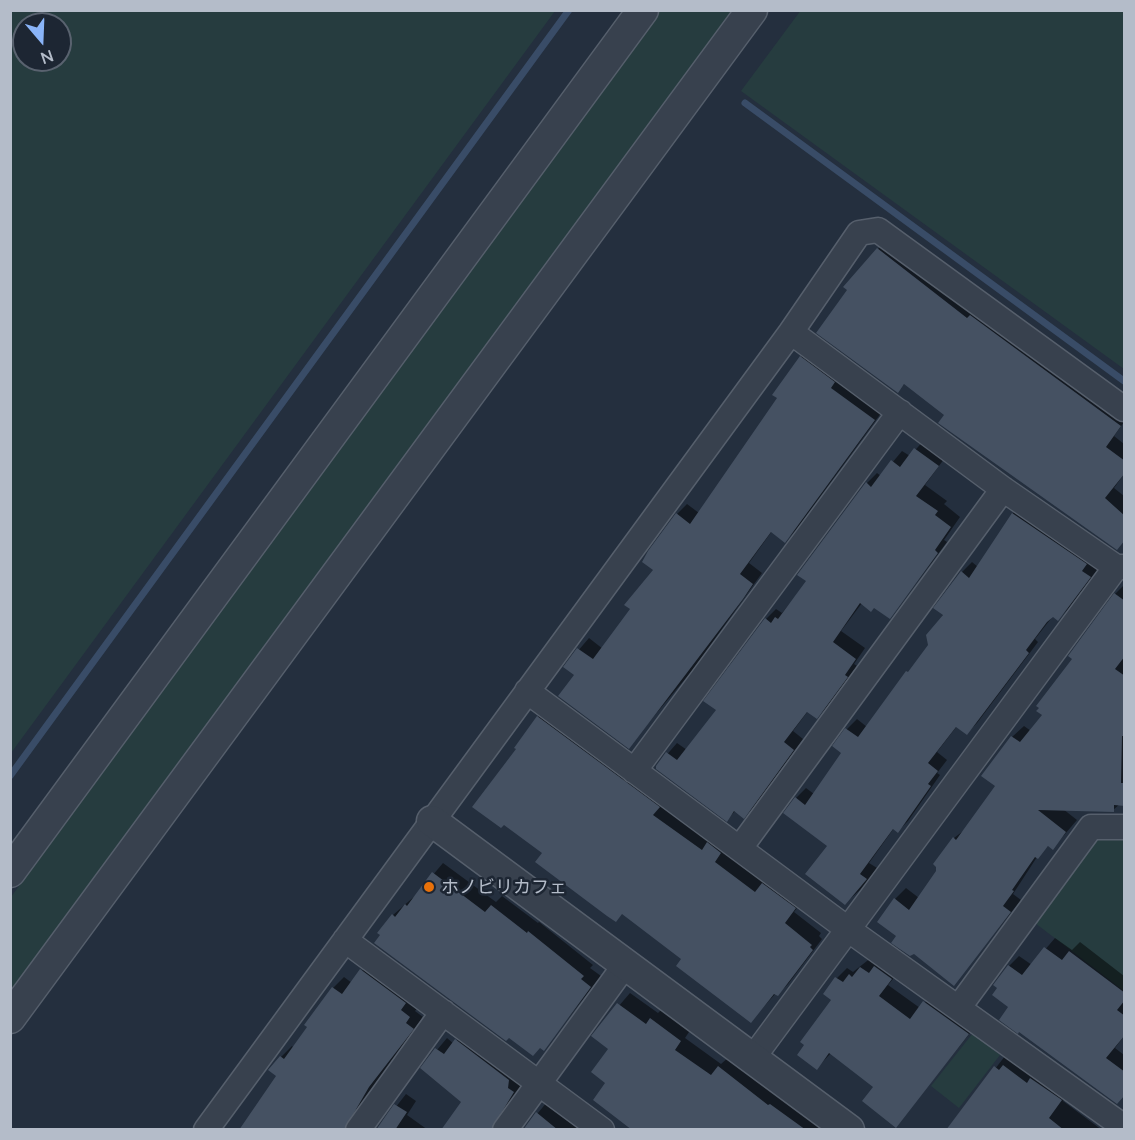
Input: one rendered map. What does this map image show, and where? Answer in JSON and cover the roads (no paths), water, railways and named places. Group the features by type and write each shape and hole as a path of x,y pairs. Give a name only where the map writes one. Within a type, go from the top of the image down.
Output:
{"street":[{"path":"10,873 643,10"},
{"path":"10,1018 752,10"},
{"path":"206,1130 791,332 859,233 878,230 1125,409"},
{"path":"752,1059 1120,567 1003,489 791,332"},
{"path":"634,771 900,412"},
{"path":"740,848 1003,489"},
{"path":"526,691 849,930 1125,1127"},
{"path":"432,821 849,1130"},
{"path":"959,1007 1090,827 1125,827"},
{"path":"345,940 603,1130"},
{"path":"505,1130 626,965"},
{"path":"358,1130 443,1012"}],"waterway":[{"path":"10,776 569,10"},
{"path":"745,103 1124,381"}],"place":[{"name":"ホノビリカフェ","path":"429,887"}]}
